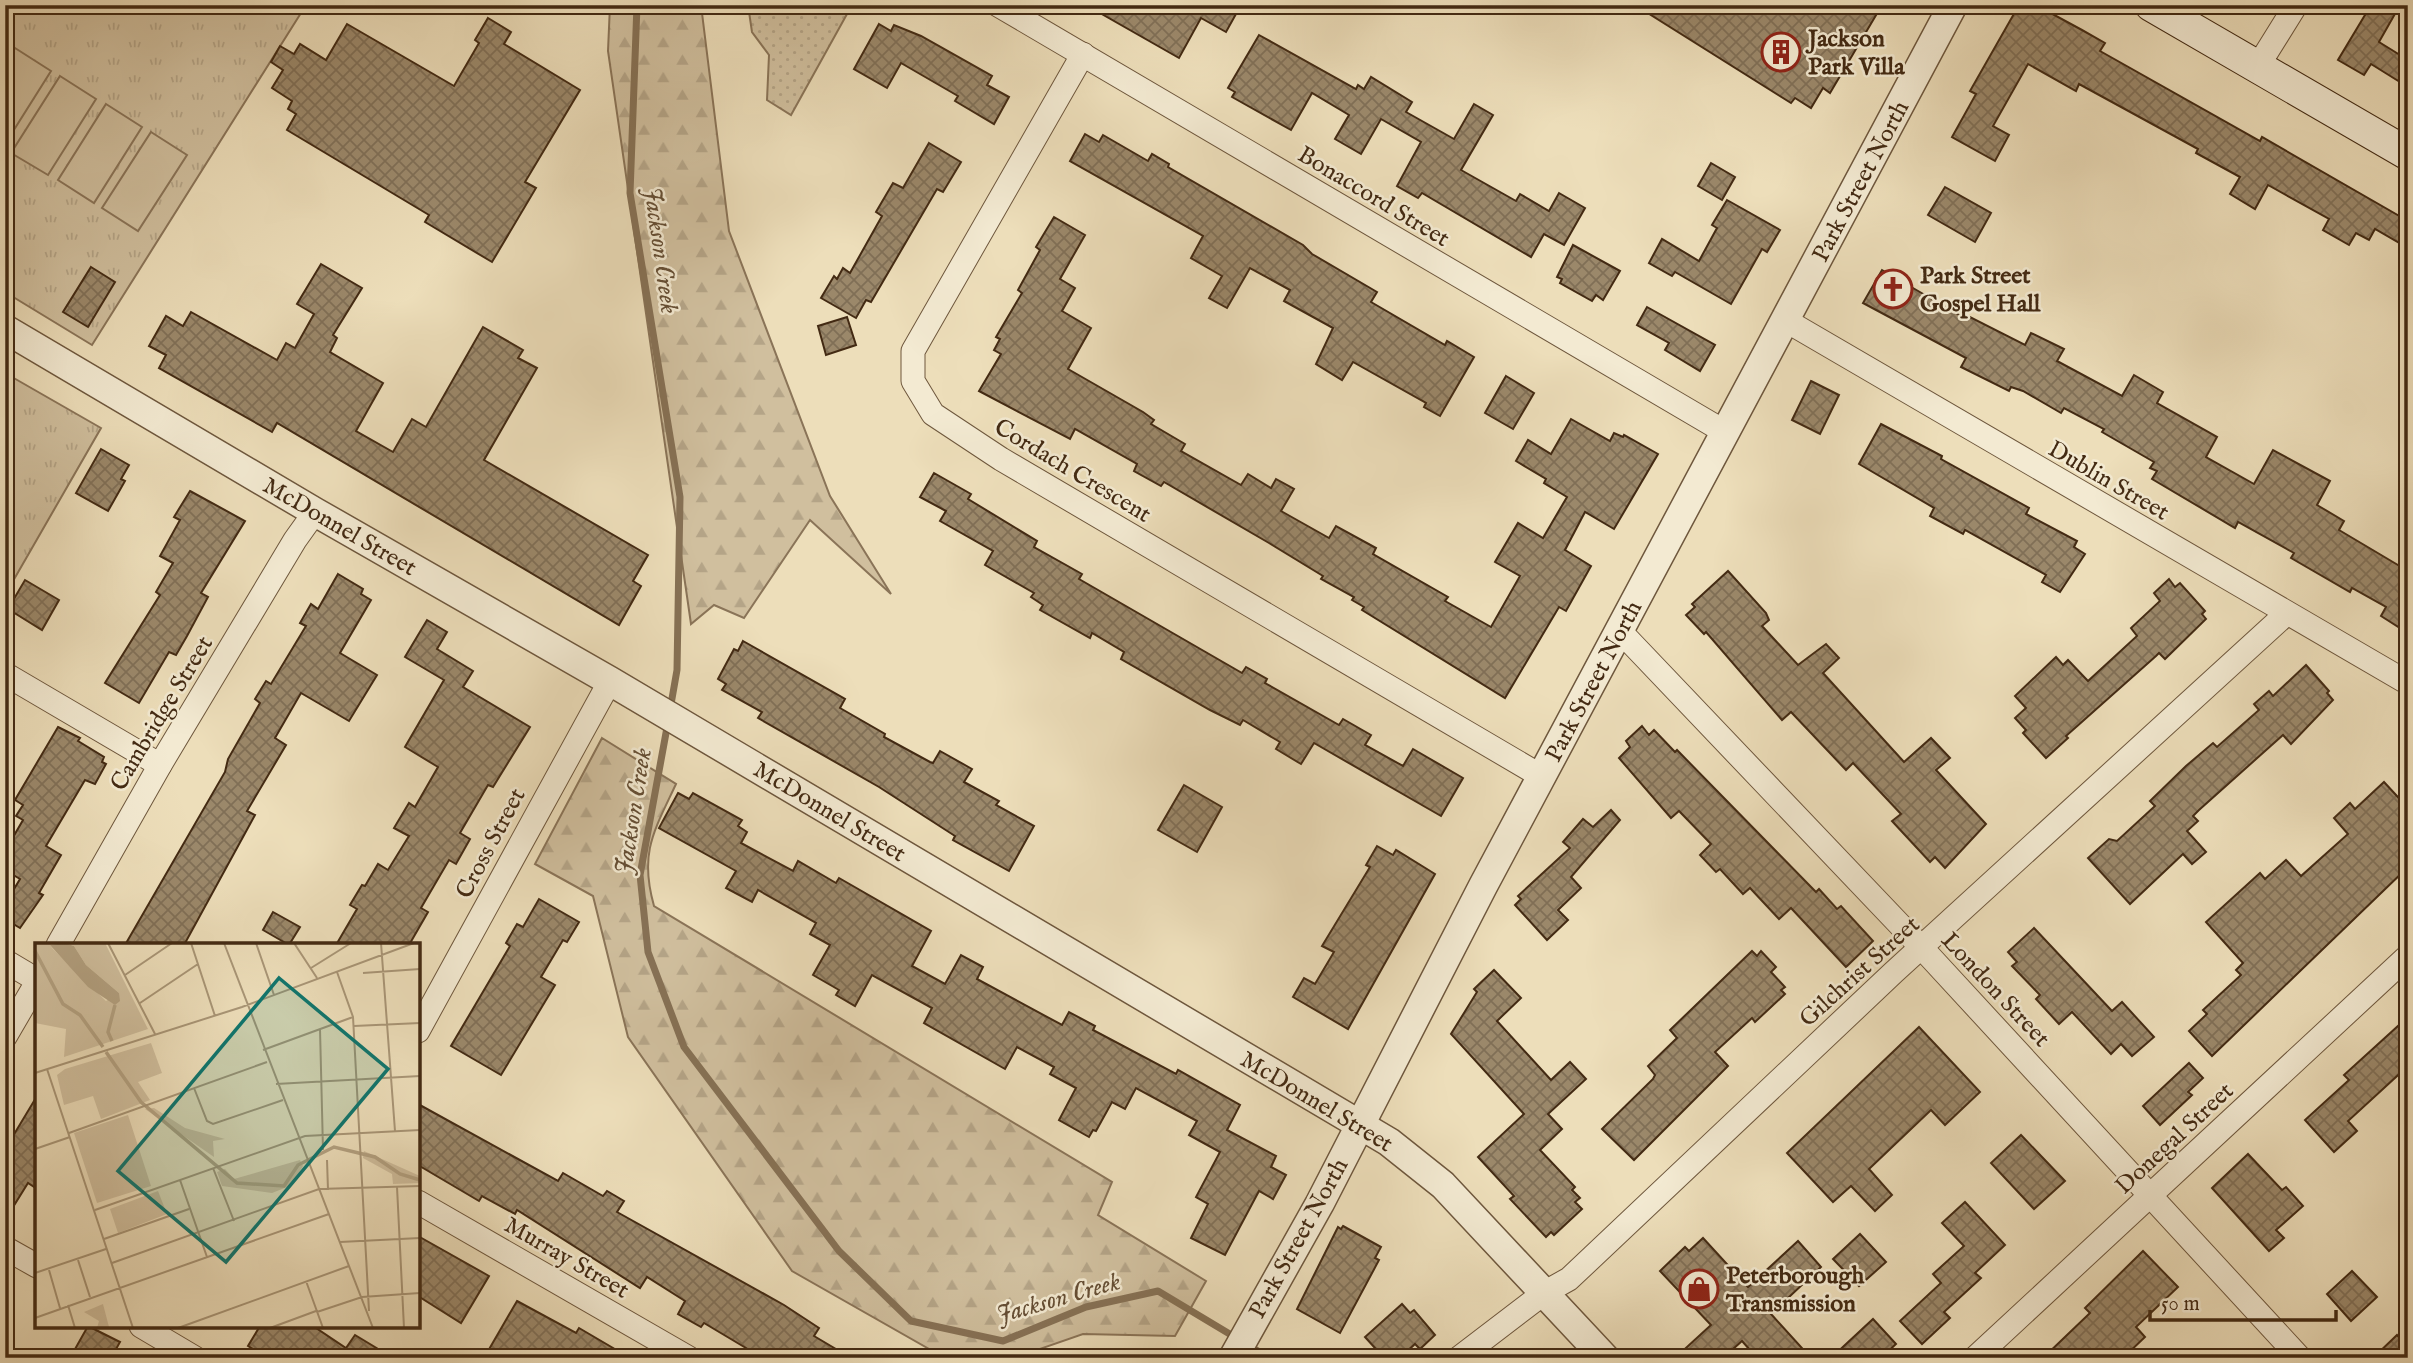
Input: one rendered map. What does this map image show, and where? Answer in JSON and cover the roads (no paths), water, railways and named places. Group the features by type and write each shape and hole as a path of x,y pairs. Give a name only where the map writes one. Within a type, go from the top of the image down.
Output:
{"main road":[{"path":"2151,5 2408,154"}],"street":[{"name":"Bonaccord Street","path":"998,5 1725,432"},
{"name":"Park Street North","path":"1234,1356 1320,1203 1358,1124 1541,776 1953,5"},
{"path":"2258,66 2296,5"},
{"name":"Cordach Crescent","path":"1083,54 913,351 913,381 933,414 1001,460 1541,776"},
{"name":"Dublin Street","path":"1785,320 2408,684"},
{"name":"McDonnel Street","path":"5,329 315,512 635,695 1389,1142 1434,1177 1605,1358"},
{"name":"Cambridge Street","path":"59,943 160,765 295,540 315,512"},
{"name":"Gilchrist Street","path":"1459,1358 1544,1293 1569,1279 1921,947 2286,614"},
{"name":"London Street","path":"1620,631 1921,947 2300,1358"},
{"path":"5,674 160,765"},
{"name":"Cross Street","path":"420,1027 610,681"},
{"name":"Donegal Street","path":"1975,1358 2408,956"},
{"path":"5,961 35,980"},
{"path":"5,1037 35,984"},
{"name":"Murray Street","path":"420,1203 689,1358"},
{"path":"5,1248 35,1265"},
{"path":"144,1328 195,1358"}],"waterway":[{"name":"Jackson Creek","path":"637,5 630,193 680,497 677,670 670,710"},
{"name":"Jackson Creek","path":"668,722 640,875 648,952 684,1047 839,1251 911,1321 1003,1341 1086,1307 1158,1291 1238,1339"},
{"name":"Jackson Creek","path":"1248,1345 1269,1358"}],"place":[{"name":"Jackson Park Villa","path":"1781,52"},
{"name":"Park Street Gospel Hall","path":"1893,289"},
{"name":"Peterborough Transmission","path":"1699,1289"}]}
